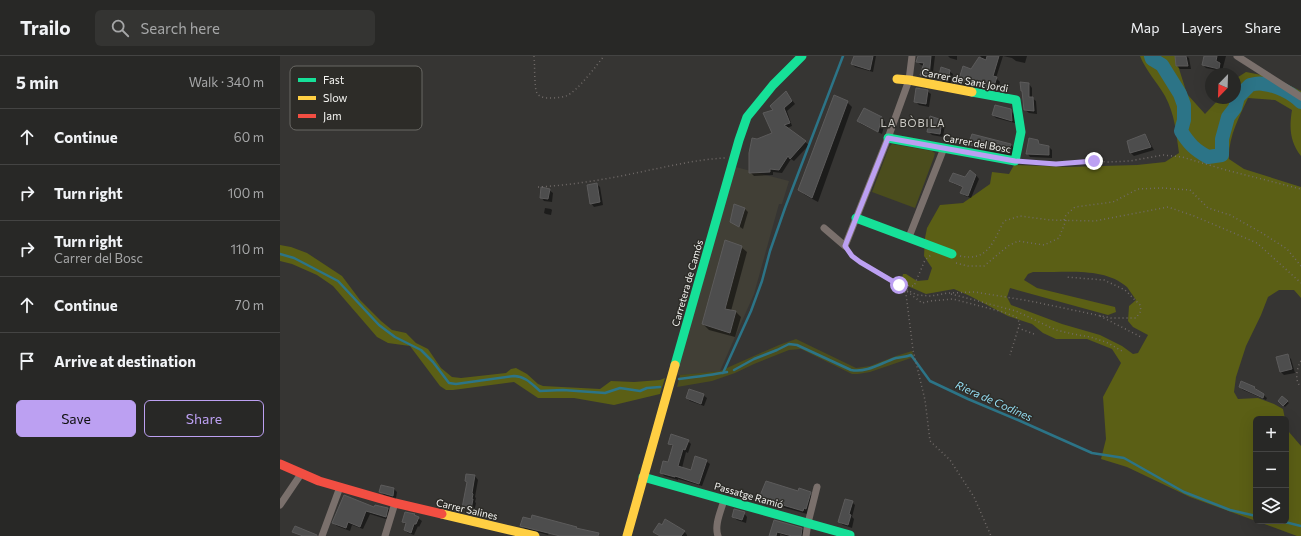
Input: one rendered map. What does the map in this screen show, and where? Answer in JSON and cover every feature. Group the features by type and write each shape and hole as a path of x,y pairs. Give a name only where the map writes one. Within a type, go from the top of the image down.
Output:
{"street":[{"name":"Carretera de Camós","path":"627,536 747,117 773,85 802,56"},
{"path":"824,228 845,246 888,138 909,80 912,56"},
{"path":"1237,56 1301,96"},
{"name":"Carrer de Sant Jordi","path":"897,79 1016,100 1021,132 1015,161"},
{"name":"Carrer del Bosc","path":"888,138 1015,161"},
{"path":"909,237 944,148"},
{"path":"856,218 909,237 953,258"},
{"name":"Carrer Salines","path":"280,464 301,474 395,504 535,536"},
{"path":"280,505 301,474"},
{"name":"Passatge Ramió","path":"643,477 850,536"},
{"path":"322,536 340,487"},
{"path":"806,536 817,487"},
{"path":"718,536 716,529 717,521 724,500"},
{"path":"385,536 395,504"}],"path":[{"path":"534,56 536,76 535,88 537,94 542,97 554,98 566,96 576,89 604,56"},
{"path":"1015,161 1056,164 1094,161 1108,162 1130,161 1163,155 1182,157 1301,189"},
{"path":"538,187 633,174 708,159 734,159"},
{"path":"953,258 968,266 984,266 1008,246 1018,241 1044,245 1059,238 1066,215 1075,207 1112,202 1138,189 1162,188 1190,190 1208,208 1230,215 1287,249 1301,266"},
{"path":"953,258 971,258 988,250 1004,221 1020,216 1050,220 1095,221 1168,207 1257,242 1301,283"},
{"path":"845,246 852,256 860,262 899,285 922,303 953,299 1003,312 1016,317 1020,323 1010,355"},
{"path":"899,285 914,286 924,260 930,255 936,256"},
{"path":"901,287 916,295 931,296 948,293 975,292 1030,301 1110,318 1136,318 1141,310 1140,305 1125,290 1104,280 1066,277"},
{"path":"901,287 906,294 913,350 925,400 930,441 950,460 974,497 991,536"},
{"path":"948,293 1016,311 1056,330 1106,342 1122,351"},
{"path":"1098,315 1141,337"},
{"path":"1018,328 1034,334"},
{"path":"1301,361 1296,374 1298,384 1301,387"}],"shaded area":[{"path":"1140,56 1175,56 1187,94 1205,114 1214,104 1241,104 1241,75 1246,72 1272,77 1301,91 1301,156 1297,151 1291,134 1292,110 1275,100 1248,98 1232,135 1229,151 1229,159 1244,169 1301,187 1301,298 1294,290 1279,290 1268,297 1246,346 1236,377 1234,392 1238,399 1258,398 1283,409 1284,416 1253,416 1253,520 1190,497 1127,467 1101,459 1106,439 1103,397 1121,363 1112,349 1087,339 1056,339 1043,333 1032,324 1008,316 954,289 926,294 901,283 903,274 906,274 917,281 928,280 932,268 924,256 925,238 927,228 940,205 963,203 990,184 992,172 1009,174 1014,165 1067,167 1137,165 1165,162 1179,153 1175,124 1171,110 1162,91 1148,72","holes":["1033,272 1095,273 1107,276 1118,280 1127,287 1136,300 1129,306 1128,321 1133,327 1148,335 1138,353 1133,354 1122,346 1100,335 1062,324 1011,305 1007,297 1010,288 1108,315 1116,312 1115,307 1037,288 1024,280 1028,274"]},
{"path":"892,144 932,151 935,153 915,208 872,192 889,147"},
{"path":"732,166 789,181 782,204 779,204 754,294 720,371 672,376"},
{"path":"280,245 291,247 307,253 342,276 360,300 381,321 392,330 406,333 416,343 428,349 441,368 452,377 461,378 506,373 511,369 516,368 543,386 600,389 611,381 634,382 660,380 665,378 660,394 614,405 574,398 538,398 514,382 446,390 440,386 410,346 388,343 377,337 333,286 317,275 292,264 280,261"},
{"path":"796,339 856,368 870,366 912,351 914,357 870,372 852,374 801,349 789,350 712,381 677,387 680,375 720,371"},
{"path":"1289,432 1301,446 1301,536 1297,536 1264,524 1289,524"}],"building":[{"path":"854,56 873,56 870,70 851,64"},
{"path":"918,56 931,56 929,77 920,75 924,63 916,62"},
{"path":"987,56 999,56 993,76 997,77 993,89 958,82 963,66 971,69 979,57 986,60"},
{"path":"1175,56 1186,56 1188,66 1176,66"},
{"path":"1204,56 1217,56 1216,61 1220,63 1219,68 1202,65"},
{"path":"941,67 950,70 948,81 938,79"},
{"path":"1020,82 1029,83 1029,97 1033,97 1034,111 1024,110"},
{"path":"916,88 928,90 926,104 914,102"},
{"path":"786,91 792,101 784,108 790,123 784,125 806,141 790,159 788,156 779,170 770,169 770,172 749,173 749,153 752,138 757,139 772,133 763,113 773,110 770,106"},
{"path":"834,95 848,101 812,198 798,190"},
{"path":"995,105 1011,109 1012,121 992,115"},
{"path":"864,108 882,117 878,132 857,121"},
{"path":"930,116 942,120 940,134 927,132"},
{"path":"972,134 1011,144 1009,153 968,145"},
{"path":"1145,134 1151,147 1130,153 1127,141"},
{"path":"1029,138 1038,140 1039,144 1049,146 1049,155 1026,154"},
{"path":"970,170 976,175 968,196 960,193 963,187 949,181 953,173 965,177"},
{"path":"597,183 600,202 590,204 587,185"},
{"path":"541,187 550,189 548,199 540,198"},
{"path":"734,204 745,208 739,227 730,222"},
{"path":"725,240 742,246 725,309 736,311 730,333 702,324"},
{"path":"1288,354 1292,369 1280,372 1276,357"},
{"path":"1241,381 1255,387 1254,388 1264,394 1263,398 1239,387"},
{"path":"689,389 704,394 701,404 686,398"},
{"path":"1282,396 1288,401 1283,406 1278,401"},
{"path":"671,434 689,440 685,450 683,449 678,466 691,470 695,456 707,460 699,484 660,473 663,461 668,462 673,445 668,444"},
{"path":"466,474 475,475 471,510 462,508 467,482 465,481"},
{"path":"766,481 798,491 799,488 811,492 806,509 804,508 803,511 759,498"},
{"path":"381,485 394,488 393,496 379,492"},
{"path":"344,495 374,507 375,505 388,508 386,517 366,511 360,527 348,522 346,528 332,523"},
{"path":"845,499 853,501 849,514 851,515 848,525 838,522"},
{"path":"734,509 745,512 742,520 732,517"},
{"path":"405,512 415,514 414,515 419,517 416,524 414,524 411,533 404,530 406,523 402,522"},
{"path":"532,515 599,533 598,536 560,536 520,526 523,517 531,519"},
{"path":"665,519 685,531 681,536 660,536 653,532 659,523 662,525"},
{"path":"774,520 802,528 801,536 792,536 777,532 776,536 769,536"},
{"path":"295,526 317,536 303,536 292,532"}],"waterway":[{"path":"723,373 751,311 785,208 843,56"},
{"path":"1151,56 1152,59 1162,65 1180,94 1184,105 1184,120 1181,131 1187,140 1199,152 1208,157 1222,155 1222,139 1228,117 1235,108 1238,97 1250,85 1260,84 1273,86 1288,93 1301,102"},
{"name":"Riera de Codines","path":"280,254 294,258 338,281 379,325 395,337 421,350 433,362 449,383 456,384 518,376 531,383 540,391 563,390 605,393 620,388 640,391 647,388 660,387"},
{"name":"Riera de Codines","path":"734,370 754,359 789,344 797,345 851,370 857,371 868,369 896,358 911,355 930,381 968,399 1092,453 1124,458 1184,492 1230,510 1253,515"},
{"name":"Riera de Codines","path":"679,379 727,372"},
{"name":"Riera de Codines","path":"1289,523 1301,526"}],"traffic: fast":[{"path":"675,365 739,140 747,117 773,85 802,56"},
{"path":"888,138 1015,161 1021,132 1016,100 972,92"},
{"path":"856,218 952,254"},
{"path":"643,477 850,535"}],"traffic: slow":[{"path":"897,79 972,92"},
{"path":"627,536 675,365"},
{"path":"442,514 535,536"}],"traffic: jam":[{"path":"280,464 319,481 395,503 442,514"}],"district":[{"name":"LA BÒBILA","path":"913,123"}],"route":[{"path":"899,285 860,262 852,256 845,246 888,138 1015,161 1056,164 1094,161"}]}
